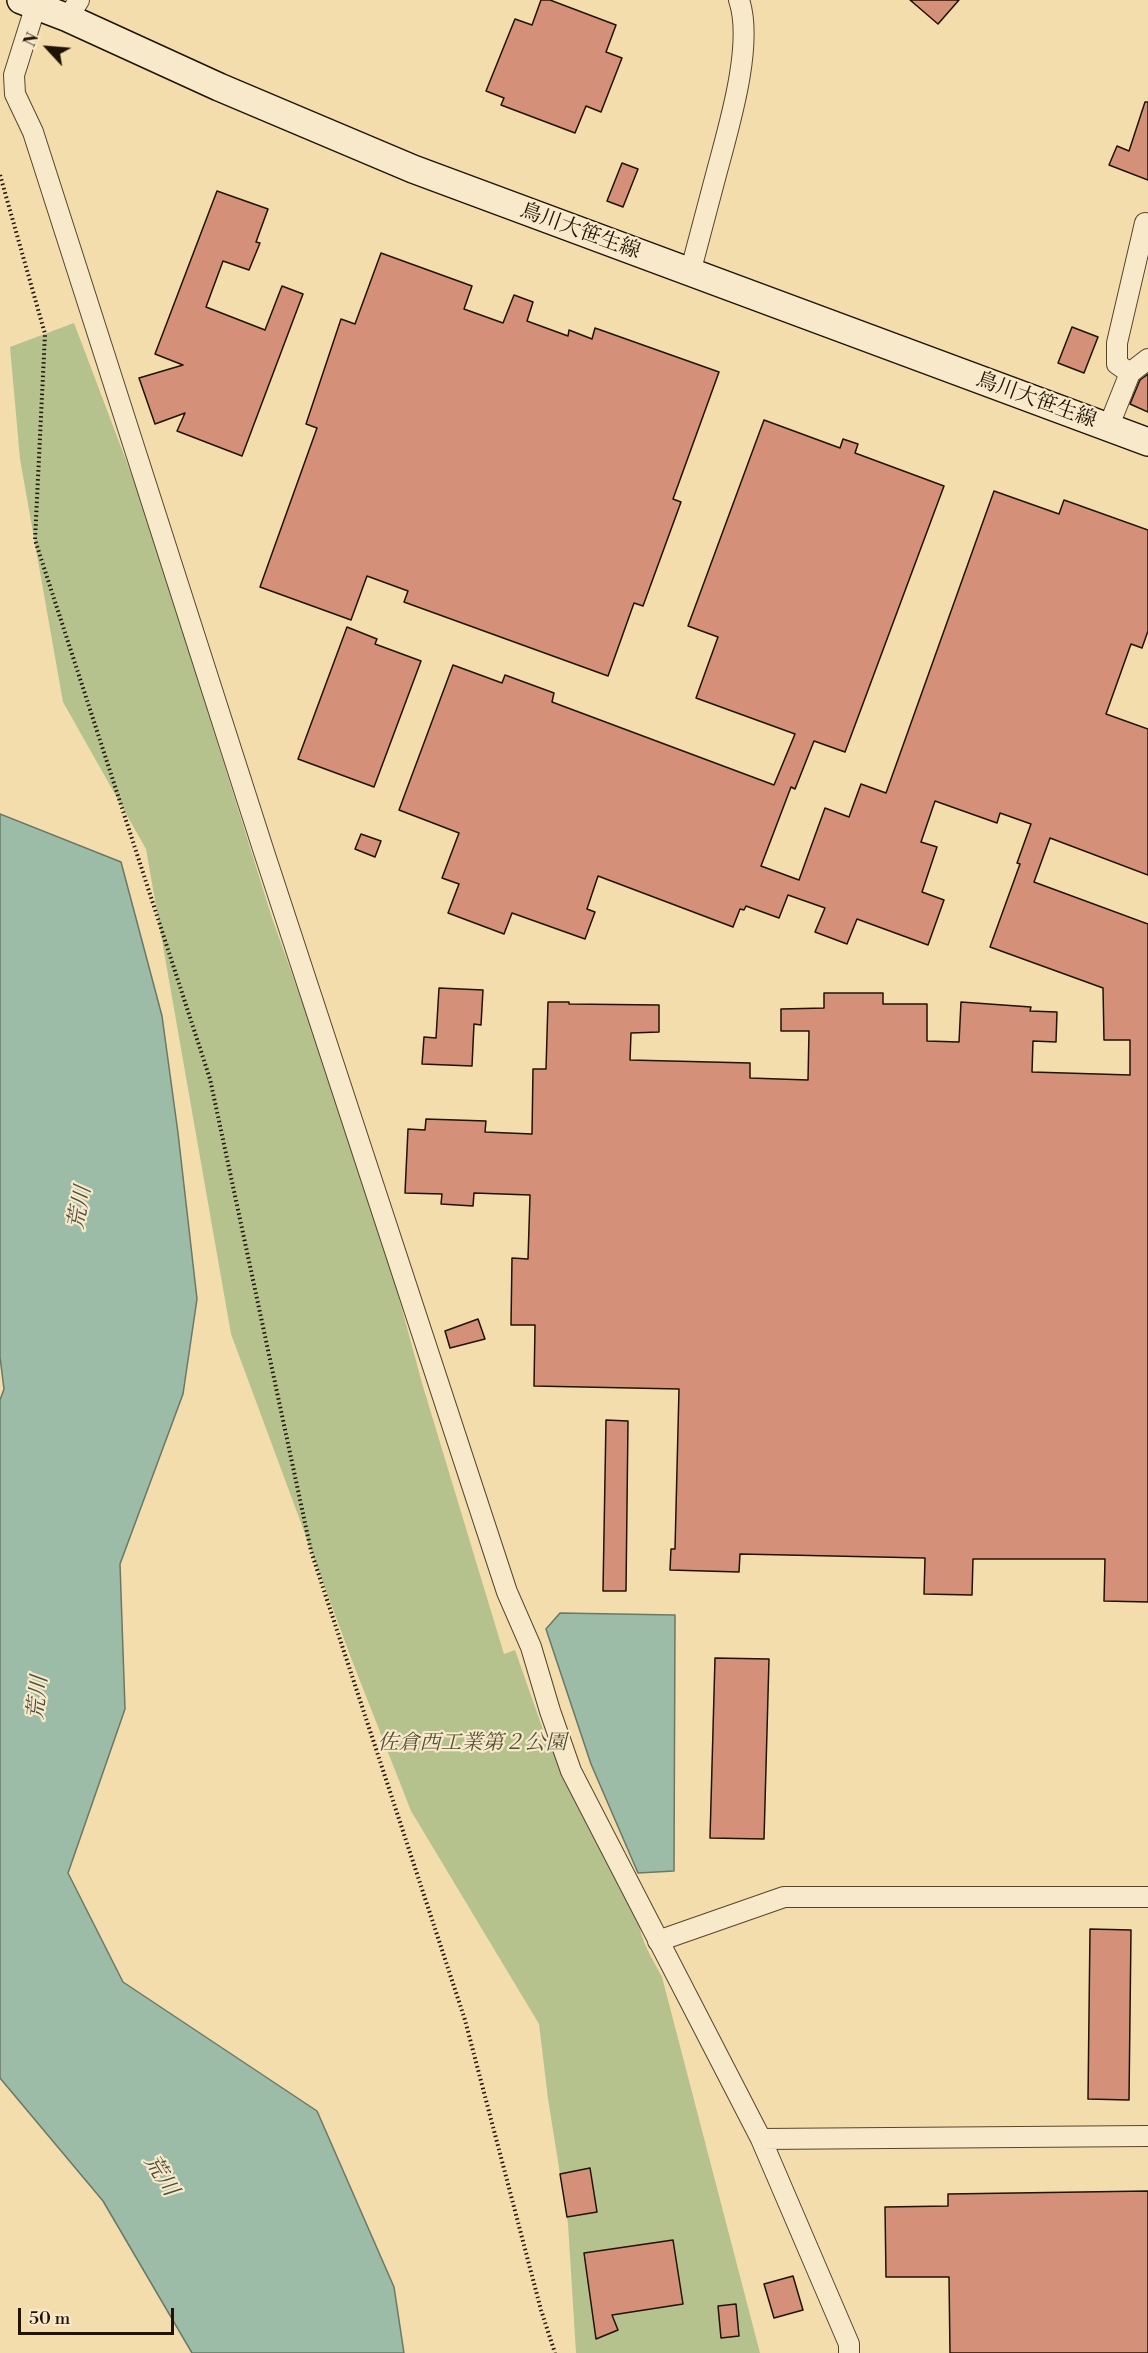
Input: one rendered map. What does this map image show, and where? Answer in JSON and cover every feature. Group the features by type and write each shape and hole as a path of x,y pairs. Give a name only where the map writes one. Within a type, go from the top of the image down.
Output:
{"street":[{"path":"690,273 734,106 743,45 743,12 739,0"},
{"path":"28,3 14,75 15,94 33,132 269,866 507,1592 531,1647 571,1771 761,2139 849,2344 849,2353"},
{"name":"鳥川大笹生線","path":"28,3 74,9 219,87 413,169 1148,442"},
{"path":"1130,373 1117,364 1117,343 1145,223"},
{"path":"1108,428 1130,373 1148,359"},
{"path":"658,1941 784,1897 1148,1897"},
{"path":"761,2139 1148,2136"}],"path":[{"path":"0,176 45,334 35,540 210,1080 311,1551 465,2020 541,2310 555,2353"}],"green space":[{"name":"佐倉西工業第２公園","path":"74,323 168,571 196,674 272,918 371,1194 422,1383 504,1654 515,1650 547,1741 641,1912 642,1937 662,1977 760,2353 576,2353 568,2224 548,2099 539,2024 411,1811 351,1658 231,1334 146,849 63,702 20,459 10,347"}],"water":[{"name":"荒川","path":"0,814 121,862 162,1016 197,1299 183,1394 120,1564 125,1709 68,1873 123,1982 317,2111 394,2287 404,2353 192,2353 103,2201 0,2078 0,1400 4,1389 0,1357"},
{"path":"560,1613 675,1615 674,1871 638,1873 591,1764 546,1629"}],"building":[{"path":"541,0 550,0 616,25 606,52 622,58 601,112 586,106 575,133 501,105 504,98 486,91 515,19 532,25"},
{"path":"910,0 959,0 938,24"},
{"path":"1145,102 1148,102 1148,180 1109,165 1117,146 1129,151"},
{"path":"622,163 638,169 623,207 607,201"},
{"path":"217,191 268,209 256,242 260,243 249,270 223,261 206,307 265,330 282,286 303,294 242,456 177,431 185,413 155,424 139,378 183,365 155,354"},
{"path":"381,253 472,286 464,309 503,323 514,295 533,302 527,321 568,336 569,330 592,339 595,328 719,372 673,499 681,502 643,606 634,603 608,676 404,602 408,591 367,576 351,620 260,587 317,428 306,424 341,319 355,324"},
{"path":"1072,327 1098,337 1084,373 1058,363"},
{"path":"1148,374 1148,412 1130,404 1140,380"},
{"path":"764,420 840,448 843,439 858,444 855,453 944,486 845,752 814,741 795,789 791,787 761,866 799,880 825,808 849,817 861,784 886,793 994,491 1059,514 1064,500 1148,530 1148,631 1142,648 1131,644 1106,714 1148,729 1148,875 1050,838 1034,882 1148,924 1148,1602 1104,1601 1105,1559 973,1559 972,1595 924,1594 925,1558 740,1554 739,1572 670,1570 671,1549 675,1549 679,1389 534,1386 535,1325 511,1325 512,1258 528,1259 530,1195 474,1193 473,1206 441,1204 442,1194 405,1193 408,1129 425,1130 426,1119 486,1121 485,1132 532,1134 533,1069 546,1069 548,1002 659,1005 659,1032 631,1033 630,1060 750,1063 750,1078 808,1080 809,1031 781,1031 781,1009 824,1008 824,993 883,993 883,1004 927,1004 927,1041 959,1042 961,1002 1031,1007 1030,1011 1057,1012 1056,1042 1033,1041 1032,1072 1130,1075 1130,1040 1104,1040 1103,988 990,947 1020,864 1017,863 1031,824 1000,813 997,823 935,801 921,842 937,847 922,892 944,900 928,945 857,919 847,944 815,932 825,908 788,895 779,918 746,906 744,910 740,909 733,927 598,876 587,909 595,912 585,939 512,913 504,934 448,913 459,884 442,878 459,833 399,810 453,665 502,683 505,675 554,693 552,702 774,785 795,734 696,698 718,637 688,626"},
{"path":"347,627 377,639 375,644 421,661 374,787 298,759"},
{"path":"361,834 381,841 375,857 355,849"},
{"path":"439,988 483,990 481,1025 474,1024 472,1066 422,1064 424,1037 436,1038"},
{"path":"478,1319 485,1339 450,1348 445,1331"},
{"path":"606,1420 628,1421 626,1591 603,1591"},
{"path":"715,1658 769,1659 764,1839 710,1838"},
{"path":"1090,1929 1131,1930 1129,2100 1088,2099"},
{"path":"590,2168 597,2212 567,2217 560,2174"},
{"path":"1148,2191 1148,2353 950,2353 949,2277 886,2277 885,2207 948,2206 948,2194"},
{"path":"673,2240 683,2304 612,2315 618,2330 596,2339 584,2253"},
{"path":"793,2276 803,2310 774,2318 764,2284"},
{"path":"736,2304 739,2336 721,2338 718,2306"}]}
